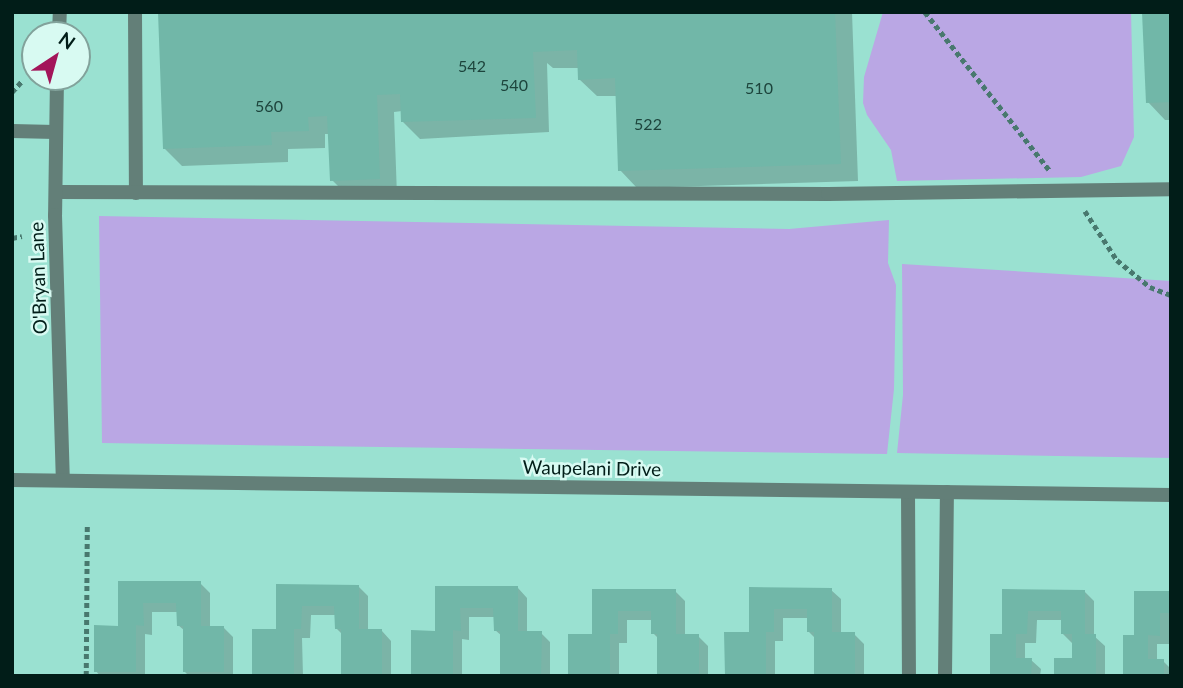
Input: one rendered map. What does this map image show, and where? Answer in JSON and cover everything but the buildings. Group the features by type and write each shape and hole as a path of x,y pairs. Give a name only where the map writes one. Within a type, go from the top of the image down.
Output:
{"street":[{"path":"135,12 136,193"},
{"name":"O'Bryan Lane","path":"56,91 56,192 63,478"},
{"path":"12,131 55,132"},
{"path":"56,192 1171,189"},
{"name":"Waupelani Drive","path":"12,480 63,478 1171,495"},
{"path":"908,492 909,676"},
{"path":"945,676 947,492"}],"path":[{"path":"925,12 1058,181 1072,191 1117,260 1150,287 1171,295"},
{"path":"12,238 22,236"},
{"path":"86,676 87,524"}],"shaded area":[{"path":"883,12 1131,12 1134,137 1121,166 1081,177 897,181 891,150 867,115 863,103 864,77"},
{"path":"99,216 789,229 889,220 888,263 896,285 894,389 887,454 102,443"},
{"path":"902,264 1171,281 1171,458 897,453 903,395"}]}
